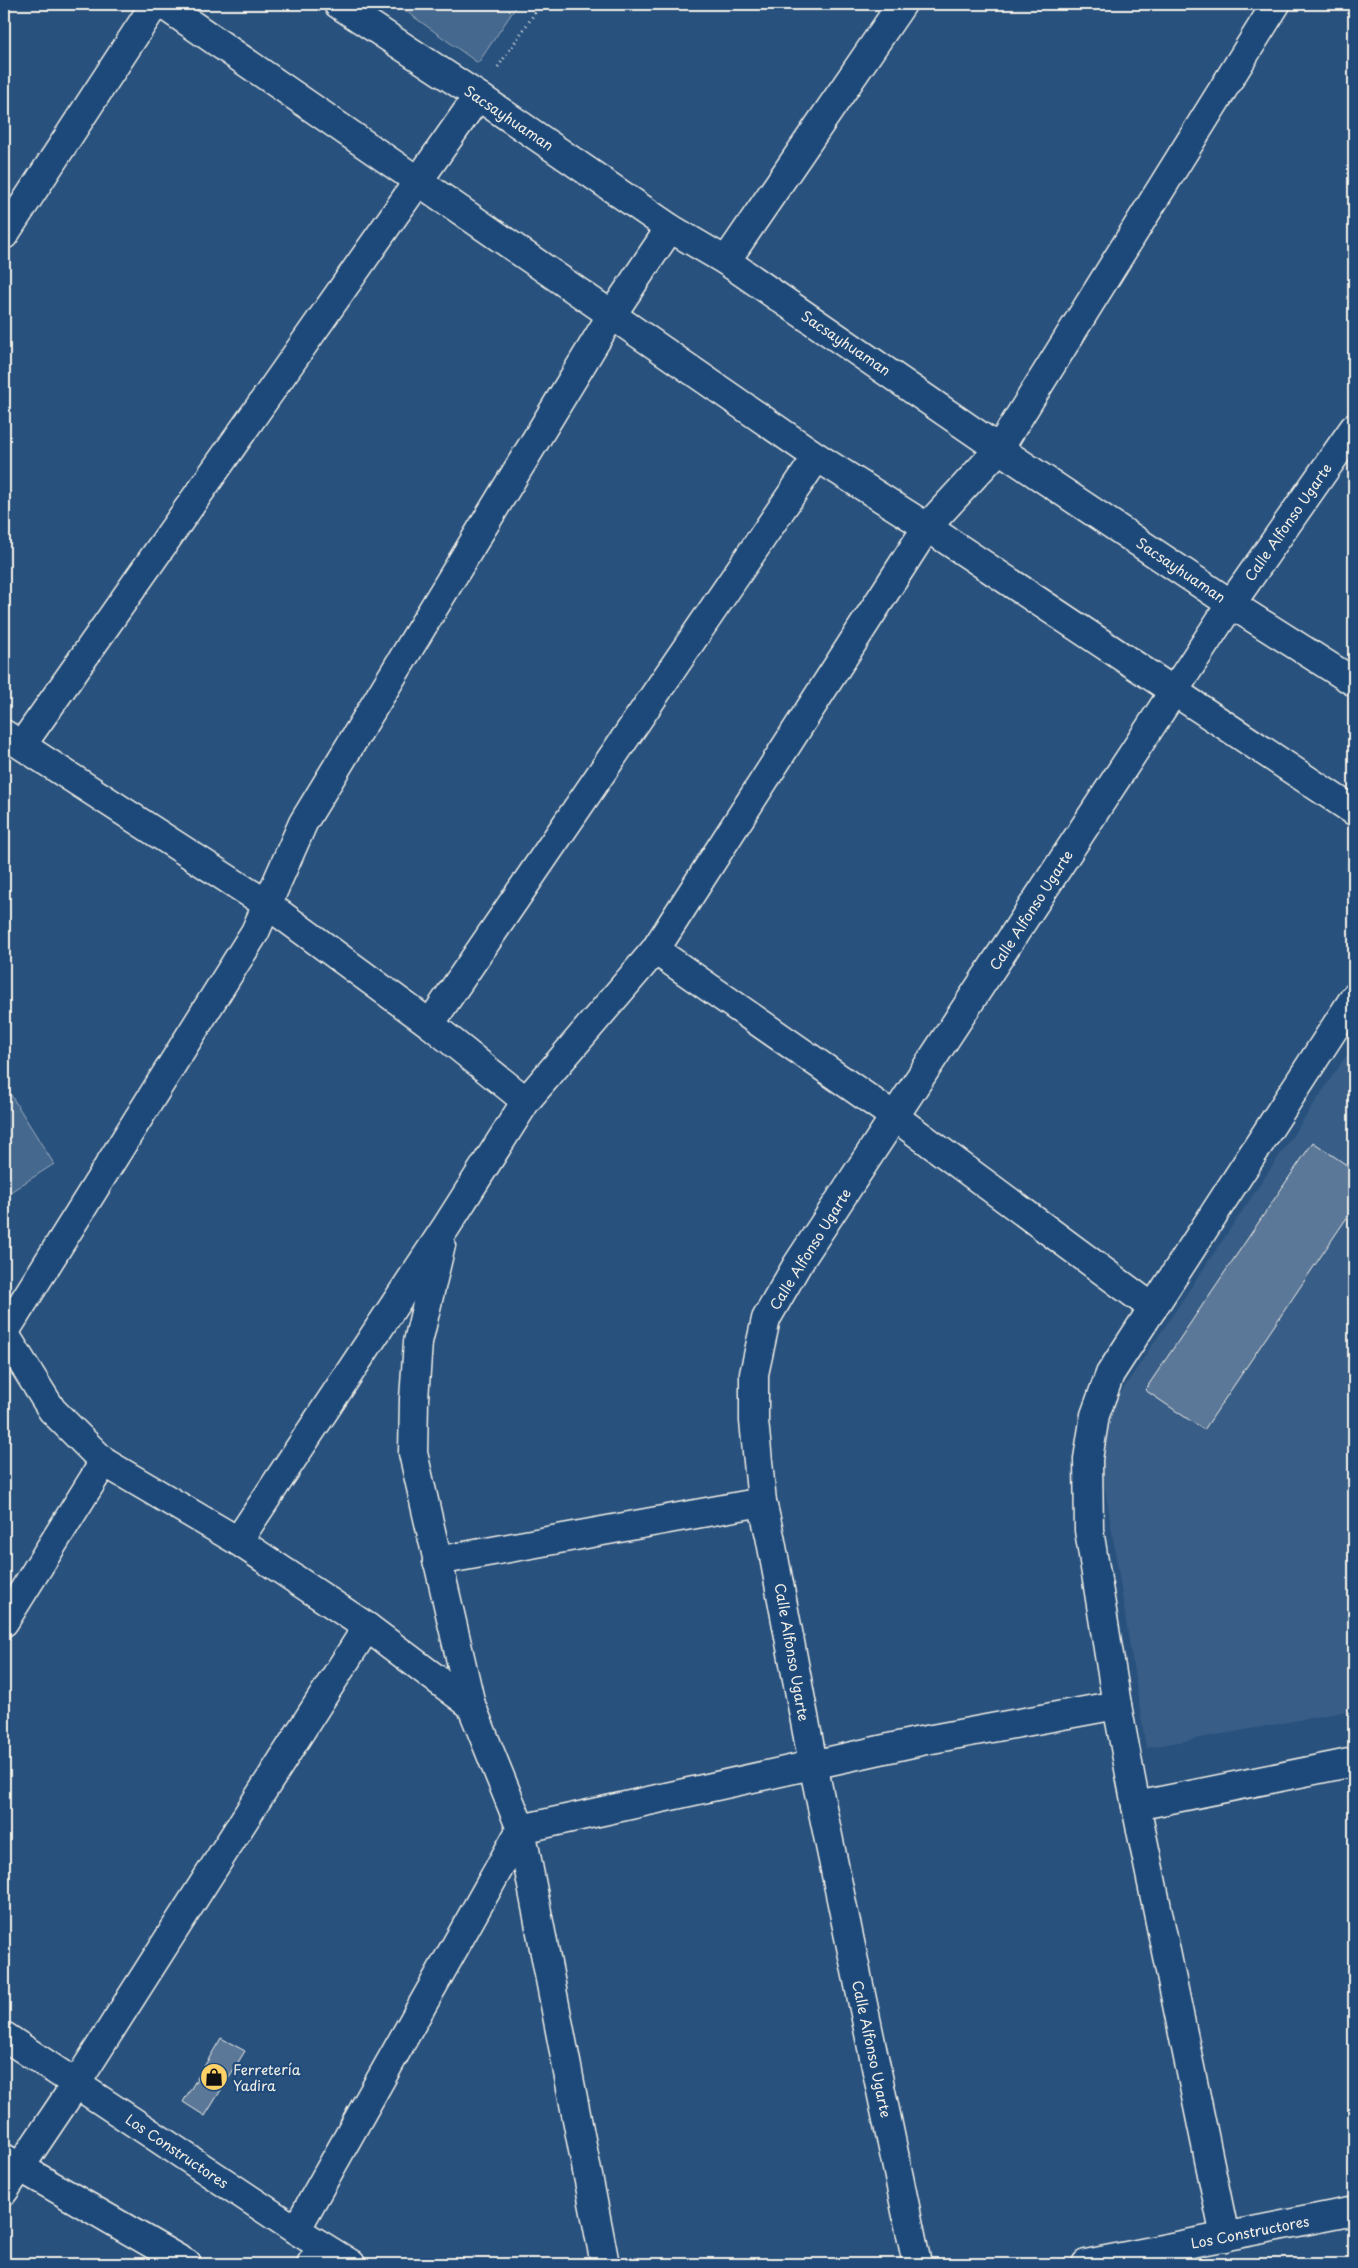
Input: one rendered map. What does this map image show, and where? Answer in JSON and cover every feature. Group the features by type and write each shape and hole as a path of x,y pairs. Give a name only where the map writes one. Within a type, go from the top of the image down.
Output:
{"street":[{"path":"4,235 155,4"},
{"path":"162,4 817,457 927,527 1354,811"},
{"name":"Sacsayhuaman","path":"338,4 478,96 670,228 726,261 999,449 1231,604 1354,682"},
{"path":"726,261 902,4"},
{"path":"238,1541 446,1227 526,1101 656,950 927,527 999,449 1276,4"},
{"path":"478,96 13,740 268,905 430,1024 526,1101"},
{"path":"471,1705 367,1628 238,1541 104,1462 52,1410 4,1333 255,932 303,823 611,316 670,228"},
{"name":"Calle Alfonso Ugarte","path":"917,2264 813,1764 762,1502 754,1421 754,1374 766,1319 798,1265 1231,604 1354,428"},
{"path":"430,1024 817,457"},
{"path":"656,950 895,1117 1153,1308"},
{"path":"1225,2237 1117,1705 1089,1530 1086,1490 1088,1459 1095,1415 1110,1374 1354,998"},
{"path":"446,1227 418,1342 413,1453 471,1705 521,1829 605,2264"},
{"path":"4,1622 104,1462"},
{"path":"438,1561 762,1502"},
{"path":"4,2192 12,2163 76,2084 367,1628"},
{"path":"296,2230 521,1829 921,1741 1117,1705"},
{"path":"1136,1806 1354,1762"},
{"name":"Los Constructores","path":"4,2036 296,2230 317,2256 351,2264"},
{"path":"12,2163 187,2264"},
{"name":"Los Constructores","path":"1086,2264 1354,2211"}],"path":[{"path":"478,96 541,4"}],"shaded area":[{"path":"396,4 518,4 478,63"},
{"path":"1354,1044 1354,1710 1146,1748 1101,1463 1103,1425 1117,1398"},
{"path":"4,1084 54,1164 4,1196"}],"building":[{"path":"1313,1142 1354,1170 1354,1207 1204,1430 1145,1390"},
{"path":"1354,1295 1354,1306 1350,1304"},
{"name":"Ferretería Yadira","path":"221,2038 245,2051 205,2116 183,2102"}],"place":[{"name":"Ferretería Yadira","path":"214,2077"}]}
